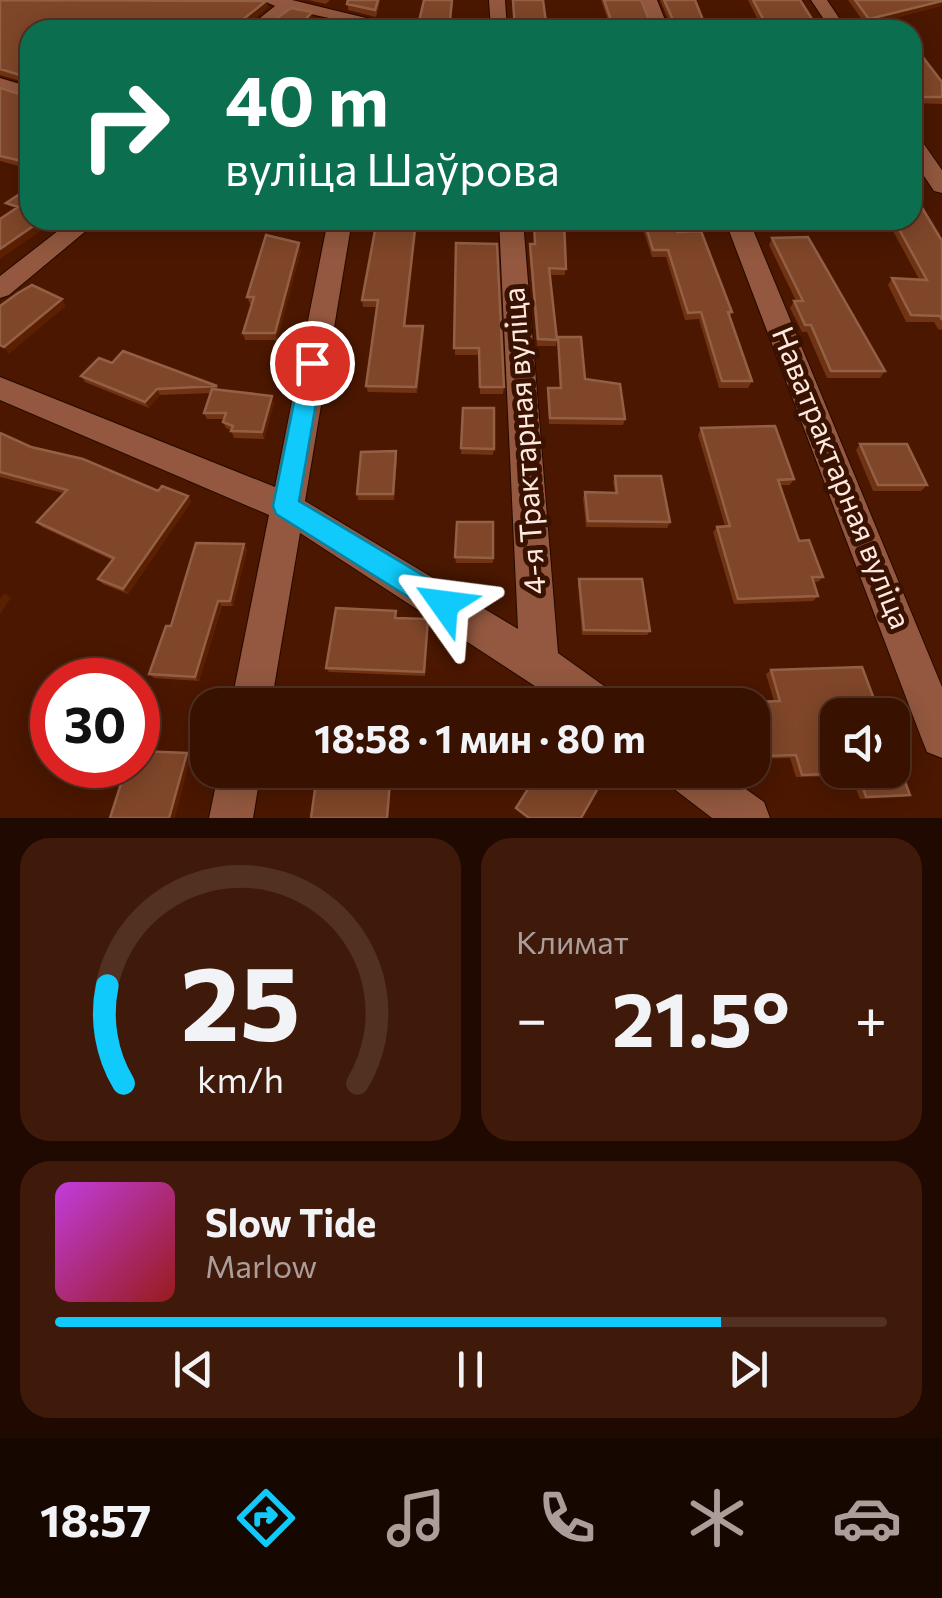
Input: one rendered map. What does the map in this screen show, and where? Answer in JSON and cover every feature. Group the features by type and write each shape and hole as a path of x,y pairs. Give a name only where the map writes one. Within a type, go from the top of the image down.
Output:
{"street":[{"path":"269,0 375,20"},
{"path":"266,20 288,4"},
{"path":"922,156 942,186"},
{"path":"0,289 74,230"},
{"path":"254,688 338,230"},
{"name":"4-я Трактарная вуліца","path":"512,230 540,662"},
{"name":"Наватрактарная вуліца","path":"742,230 939,715"},
{"path":"0,388 285,506 540,662 574,688"},
{"path":"231,818 237,788"},
{"path":"708,788 748,818"}],"building":[{"path":"0,0 266,1 242,20 20,20 20,75 0,69"},
{"path":"348,0 378,0 375,10 347,4"},
{"path":"424,0 452,0 450,20 419,20"},
{"path":"513,0 543,0 546,20 514,20"},
{"path":"604,0 641,0 649,20 611,20"},
{"path":"664,0 695,0 703,20 673,20"},
{"path":"753,0 800,0 813,20 764,20"},
{"path":"855,0 942,0 942,1 869,19"},
{"path":"291,8 312,12 305,20 275,20"},
{"path":"922,56 942,82 942,97 922,97"},
{"path":"0,88 20,94 20,161 0,156"},
{"path":"20,194 20,230 28,230 0,249 0,219 18,207 6,203"},
{"path":"922,208 942,241 942,320 940,316 911,315 892,278 927,280 900,230 922,230"},
{"path":"375,230 415,230 404,326 423,326 416,387 366,386 378,300 362,300"},
{"path":"534,230 564,230 566,269 549,268 557,340 538,339 530,244 535,244"},
{"path":"647,230 701,231 732,312 728,312 752,381 722,381 701,312 688,313 668,250 653,250"},
{"path":"266,235 299,243 275,333 243,333 254,297 247,297"},
{"path":"808,237 885,371 831,371 811,325 805,325 794,301 803,301 772,238"},
{"path":"456,243 497,244 504,387 480,387 479,348 454,348"},
{"path":"32,285 62,299 4,347 0,345 0,306"},
{"path":"558,337 581,337 585,379 620,384 625,419 550,418 548,388 561,388"},
{"path":"123,351 217,386 157,389 145,402 81,376 99,358 112,363"},
{"path":"212,389 272,396 262,432 231,431 233,426 223,422 226,413 204,413"},
{"path":"463,408 494,408 494,449 461,448"},
{"path":"775,426 794,479 778,480 799,541 809,540 823,577 812,577 818,596 738,599 717,527 730,526 701,428"},
{"path":"0,433 31,447 83,459 158,491 162,486 188,496 123,589 98,579 114,558 37,522 67,490 0,472"},
{"path":"860,444 907,444 927,485 878,485"},
{"path":"396,451 393,494 357,494 361,452"},
{"path":"615,476 661,476 670,522 588,521 585,492 617,493"},
{"path":"457,522 493,522 493,558 455,557"},
{"path":"196,543 244,544 230,601 218,601 195,677 160,675 160,658 155,658 166,626 171,626"},
{"path":"579,579 642,579 650,631 584,630"},
{"path":"336,608 396,611 395,618 428,619 424,672 326,668"},
{"path":"862,667 874,698 820,698 820,774 802,775 796,755 770,756 770,701 780,701 771,670"},
{"path":"160,752 187,753 169,818 110,818 120,788 160,788"},
{"path":"315,788 390,788 387,818 311,818"},
{"path":"529,788 598,788 581,818 529,818 516,808"},
{"path":"863,788 907,788 910,795 866,797"}],"route":[{"path":"312,363 285,506 444,604"}]}
